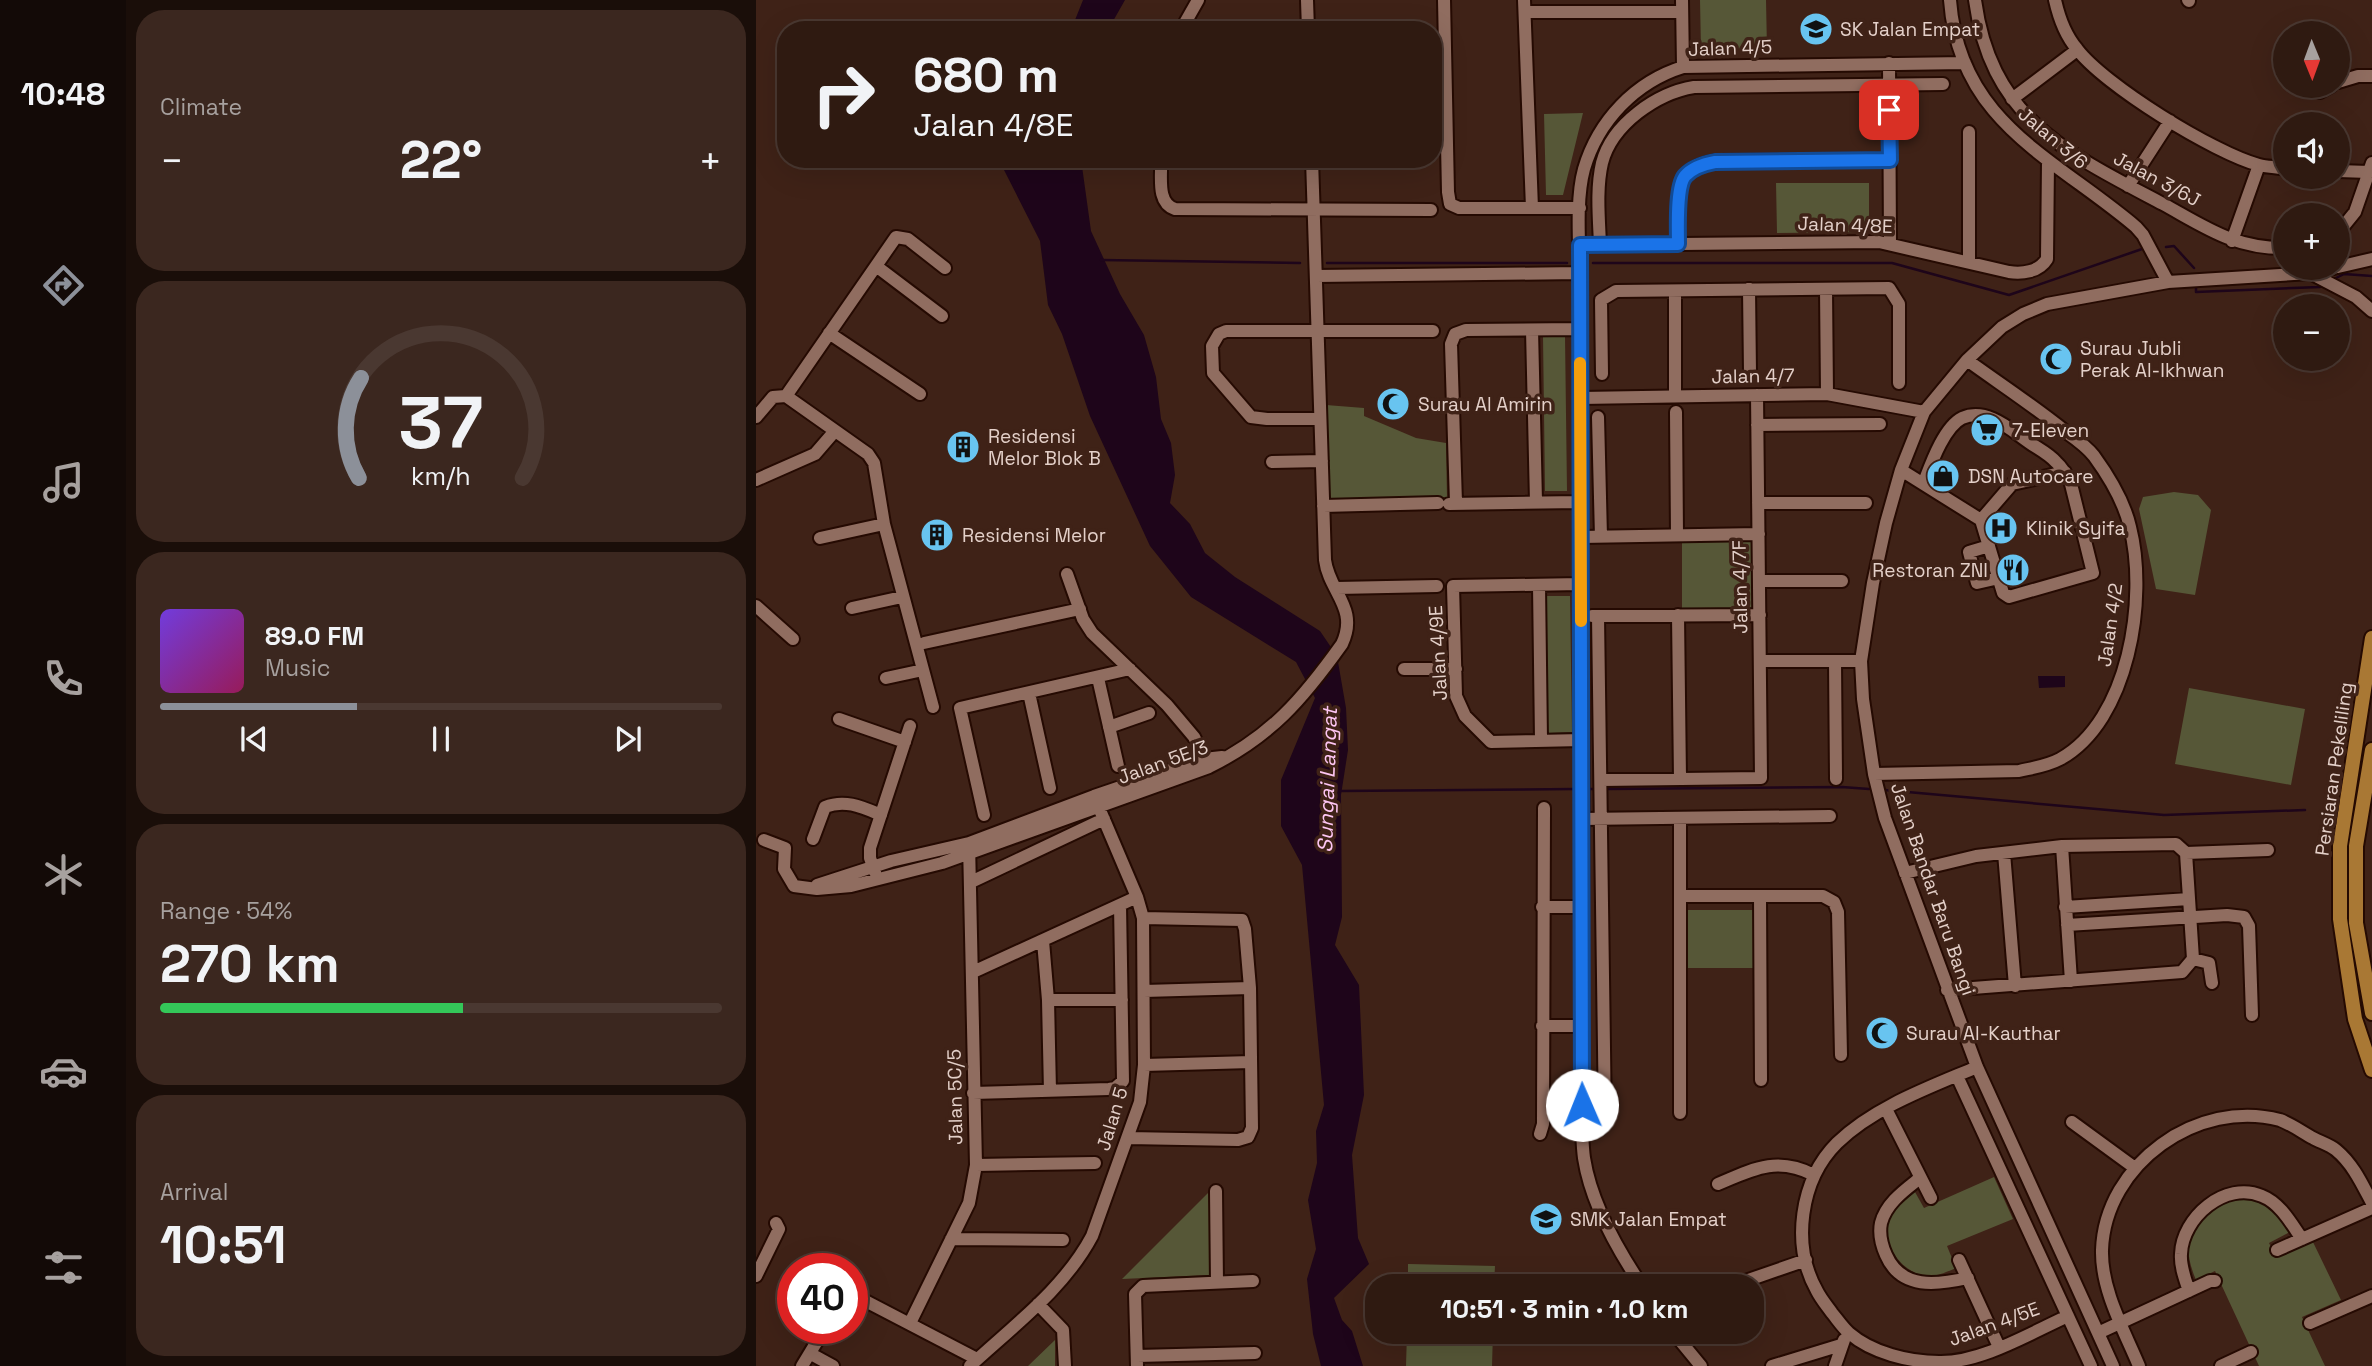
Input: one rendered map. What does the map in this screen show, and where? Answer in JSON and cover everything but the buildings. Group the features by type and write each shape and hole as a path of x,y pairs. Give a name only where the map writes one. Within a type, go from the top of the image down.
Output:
{"main road":[{"name":"Persiaran Pekeliling","path":"2372,638 2367,697 2340,846 2340,919 2355,1019 2372,1070"},
{"name":"Persiaran Pekeliling","path":"2372,750 2356,846 2356,923 2372,1013"}],"street":[{"path":"1186,21 1198,0"},
{"path":"1307,0 1308,21"},
{"path":"1444,0 1450,204 1458,208 1580,208"},
{"name":"Jalan 3/6","path":"1950,0 1965,63 1989,105 2008,128 2048,162 2136,227 2168,282"},
{"name":"Jalan 3/6J","path":"1975,0 1984,46 1992,66 2012,99 2040,130 2063,148 2128,186 2232,241 2273,248"},
{"path":"2055,0 2062,23 2077,50 2113,82 2170,121 2211,144 2259,165 2273,167"},
{"path":"1532,208 1525,6 1682,6 1683,67"},
{"path":"2012,99 2077,50"},
{"path":"1889,63 1890,243"},
{"name":"Jalan 4/5","path":"1635,1274 1592,1189 1584,1158 1580,1026 1580,208 1583,173 1588,158 1619,106 1644,86 1683,67 1965,63"},
{"path":"2350,78 2372,76"},
{"path":"1600,245 1598,195 1602,161 1623,128 1636,114 1679,89 1943,85"},
{"path":"2128,186 2170,121"},
{"path":"1969,132 1969,262"},
{"path":"1678,244 1680,190 1683,178 1696,166 1715,162 1890,160"},
{"name":"Jalan 4/8E","path":"1580,245 1890,243 2017,273 2026,272 2043,264 2047,253 2048,162"},
{"path":"2232,241 2259,165"},
{"path":"1161,168 1162,200 1167,207 1175,209 1431,210"},
{"path":"1312,168 1326,566 1337,588 1437,586"},
{"path":"2350,170 2371,168 2350,220"},
{"path":"786,396 896,237 908,239 945,268"},
{"name":"Jalan Bandar Baru Bangi","path":"2350,264 2372,259"},
{"path":"876,265 942,316"},
{"path":"1316,280 1580,273"},
{"name":"Jalan Bandar Baru Bangi","path":"2113,1366 1977,1067 1885,818 1874,774 1863,699 1861,661 1873,583 1901,470 1924,412 1967,360 2002,327 2047,304 2168,282 2273,275"},
{"path":"2323,280 2356,297 2372,311"},
{"path":"1602,374 1601,300 1616,291 1889,288 1899,304 1899,383"},
{"path":"1749,289 1750,373"},
{"path":"1826,289 1827,394"},
{"path":"1675,290 1675,396"},
{"path":"1447,503 1451,344 1455,334 1466,330 1580,328"},
{"path":"1532,330 1536,502"},
{"path":"1320,419 1251,417 1213,373 1212,346 1219,334 1226,331 1433,331"},
{"path":"829,333 920,394"},
{"name":"Jalan 4/2","path":"1874,774 2019,771 2060,759 2094,728 2109,705 2122,678 2130,643 2137,575 2130,528 2120,497 2093,454 2045,415 1967,360"},
{"name":"Jalan 4/7","path":"1581,398 1827,394 1924,412"},
{"name":"Jalan 4/7F","path":"1681,779 1761,778 1757,395"},
{"path":"756,417 773,397 786,396 868,454 874,463 884,524 933,707"},
{"path":"1676,412 1677,535"},
{"path":"1901,470 1982,520 2003,593 2009,597 2093,573 2071,484 2065,472 2055,460 1999,421 1973,415 1955,424 1943,440 1924,482"},
{"path":"1598,417 1601,537"},
{"path":"1758,425 1880,424"},
{"path":"756,480 815,454 834,432"},
{"path":"1272,463 1322,461"},
{"path":"1982,520 2012,484 2065,472"},
{"path":"1323,506 1580,502"},
{"path":"1758,503 1866,503"},
{"path":"820,538 884,524"},
{"path":"1581,537 1759,534"},
{"path":"1989,546 1969,552 1977,583 1999,578"},
{"path":"1067,574 1092,633 1167,705 1209,755"},
{"path":"1759,581 1842,581"},
{"path":"1539,584 1541,740"},
{"name":"Jalan 4/9E","path":"1581,584 1453,586 1456,696 1465,716 1491,742 1582,740"},
{"name":"Jalan 5E/3","path":"1096,801 1262,735 1287,714 1303,697 1347,635 1348,622 1344,602 1337,588"},
{"path":"852,608 902,597"},
{"path":"756,606 793,639"},
{"path":"924,643 1080,609"},
{"path":"1601,780 1681,779 1678,615"},
{"path":"1581,616 1759,615"},
{"path":"1583,1132 1600,1129 1605,1120 1598,616"},
{"path":"1760,661 1861,661"},
{"path":"1835,661 1836,779"},
{"path":"984,815 960,708 1130,669"},
{"path":"1404,669 1456,669"},
{"path":"886,678 923,670"},
{"name":"Jalan 5E/3","path":"1098,678 1118,766"},
{"path":"1029,693 1050,788"},
{"path":"1110,727 1149,713"},
{"path":"839,719 905,742"},
{"path":"876,872 870,848 910,726"},
{"name":"Jalan 5E/3","path":"764,840 785,848 784,869 794,886 811,888 970,849 1209,755"},
{"name":"Jalan 5","path":"973,1363 1038,1304 1081,1256 1092,1236 1140,1102 1144,1065 1143,918 1137,897 1096,801"},
{"path":"813,839 825,807 836,802 856,804 881,815"},
{"path":"1540,1135 1543,1124 1544,808"},
{"path":"1582,819 1830,817"},
{"path":"1680,818 1680,1113"},
{"path":"971,882 1104,819"},
{"path":"1905,873 1976,856 2062,846 2176,844 2186,853 2193,959 2182,972 1947,990"},
{"path":"2062,846 2071,981"},
{"name":"Jalan 5C/5","path":"910,1323 971,1198 975,1165 970,849"},
{"path":"2186,853 2268,849"},
{"path":"2004,853 2015,986"},
{"path":"1680,896 1823,896 1834,902 1838,912 1841,1055"},
{"path":"1760,896 1761,1080"},
{"path":"973,972 1137,897"},
{"path":"2065,906 2189,899"},
{"path":"973,1093 1110,1089 1123,1081 1120,905"},
{"path":"1542,907 1582,907"},
{"path":"2067,925 2227,915 2244,917 2249,926 2252,1014"},
{"path":"1128,1138 1238,1140 1248,1137 1252,1128 1250,988 1242,920 1143,918"},
{"path":"1043,941 1048,1000 1050,1091"},
{"path":"2193,959 2209,962 2212,982"},
{"path":"1144,991 1250,988"},
{"path":"1048,1000 1122,1000"},
{"path":"1542,1026 1580,1026"},
{"path":"1144,1065 1251,1062"},
{"name":"Jalan 4/5E","path":"1977,1067 1886,1109 1860,1124 1836,1144 1814,1175 1805,1199 1802,1231 1805,1261 1816,1290 1849,1333 1872,1347 1918,1363 1951,1362 1999,1346 2068,1316"},
{"path":"1957,1076 2091,1366"},
{"path":"1886,1109 1931,1198"},
{"path":"2139,1366 2104,1278 2102,1250 2110,1210 2135,1168 2160,1144 2194,1125 2228,1117 2254,1117 2281,1121 2336,1150 2357,1174 2372,1205 2277,1250"},
{"path":"2071,1122 2135,1168"},
{"path":"975,1165 1095,1163"},
{"path":"1717,1184 1774,1164 1797,1166 1814,1175"},
{"path":"1920,1178 1898,1195 1884,1216 1881,1224 1885,1253 1898,1273 1916,1282 1929,1284 1968,1278"},
{"path":"1216,1191 1217,1283"},
{"path":"2189,1291 2180,1254 2185,1235 2189,1224 2197,1215 2222,1198 2244,1192 2270,1200 2285,1214 2302,1239"},
{"path":"756,1276 779,1229 776,1223"},
{"path":"951,1240 1063,1240"},
{"path":"1959,1260 1999,1346"},
{"path":"1764,1275 1805,1261"},
{"path":"1253,1281 1143,1286 1135,1294 1137,1361 1255,1353"},
{"path":"2098,1333 2215,1281"},
{"path":"2310,1323 2372,1296"},
{"path":"868,1302 910,1323 973,1363"},
{"path":"1038,1304 1063,1330 1065,1366"},
{"path":"1835,1366 1841,1345 1849,1333"},
{"path":"802,1366 816,1344"},
{"path":"1683,1344 1701,1366"},
{"path":"1772,1366 1841,1345"},
{"path":"2221,1366 2251,1352"},
{"path":"811,1354 833,1366"}],"green space":[{"path":"1700,0 1766,0 1767,49 1701,50"},
{"path":"1583,113 1563,195 1546,195 1544,114"},
{"path":"1776,183 1869,183 1869,232 1777,233"},
{"path":"1543,336 1565,336 1567,491 1545,491"},
{"path":"1326,405 1364,408 1364,416 1416,438 1446,443 1447,497 1329,499"},
{"path":"2174,492 2198,495 2211,510 2195,595 2156,589 2139,509 2143,497"},
{"path":"1752,538 1752,608 1682,608 1682,539"},
{"path":"1546,596 1570,596 1572,732 1548,733"},
{"path":"2189,688 2305,709 2291,785 2175,764"},
{"path":"1688,910 1754,910 1754,968 1688,968"},
{"path":"1994,1177 2013,1219 1947,1246 1956,1268 1936,1275 1921,1275 1898,1259 1889,1243 1887,1224 1891,1214 1903,1202 1915,1192 1924,1208"},
{"path":"1210,1191 1209,1275 1122,1279"},
{"path":"2246,1196 2273,1209 2290,1232 2269,1243 2276,1257 2312,1240 2341,1300 2302,1317 2325,1366 2259,1366 2215,1271 2196,1280 2188,1248 2190,1235 2196,1224 2204,1214 2215,1207"},
{"path":"1408,1264 1495,1266 1495,1274 1408,1274"},
{"path":"1055,1340 1055,1366 1028,1366"},
{"path":"1407,1344 1493,1344 1492,1366 1406,1366"}],"water":[{"path":"1083,0 1125,0 1113,21 1075,21"},
{"name":"Sungai Langat","path":"1082,168 1091,231 1120,294 1144,335 1156,377 1161,419 1171,443 1175,475 1170,503 1190,524 1205,553 1235,577 1320,631 1337,656 1346,708 1348,750 1341,795 1342,917 1335,945 1359,985 1364,1095 1352,1155 1358,1238 1369,1264 1334,1298 1342,1320 1352,1331 1363,1366 1321,1366 1313,1334 1307,1279 1316,1249 1308,1200 1317,1163 1316,1131 1324,1105 1302,865 1281,826 1281,780 1315,698 1296,662 1191,597 1150,546 1090,416 1062,334 1048,305 1040,241 1004,170"},
{"path":"2038,676 2065,676 2065,687 2039,688"}],"waterway":[{"path":"2166,247 2174,246 2194,268"},
{"path":"1593,263 1892,263 2009,295 2142,249"},
{"path":"1101,260 1300,263"},
{"path":"1327,263 1567,263"},
{"path":"2350,274 2372,276"},
{"path":"2196,287 2196,292 2324,285"},
{"name":"Sungai Langat","path":"1340,791 1575,789"},
{"path":"1608,789 1869,789"},
{"path":"1885,790 2164,815 2305,810"}],"slow traffic":[{"path":"1580,363 1581,621"}],"place":[{"name":"SK Jalan Empat","path":"1816,29"},
{"name":"Surau Jubli Perak Al-Ikhwan","path":"2056,359"},
{"name":"Surau Al Amirin","path":"1393,404"},
{"name":"7-Eleven","path":"1987,430"},
{"name":"Residensi Melor Blok B","path":"963,447"},
{"name":"DSN Autocare","path":"1943,476"},
{"name":"Klinik Syifa","path":"2001,528"},
{"name":"Residensi Melor","path":"937,535"},
{"name":"Restoran ZNI","path":"2013,570"},
{"name":"Surau Al-Kauthar","path":"1882,1033"},
{"name":"SMK Jalan Empat","path":"1546,1219"}],"route":[{"path":"1582,1105 1580,245 1678,244 1680,190 1683,178 1696,166 1715,162 1890,160 1889,110"}]}
